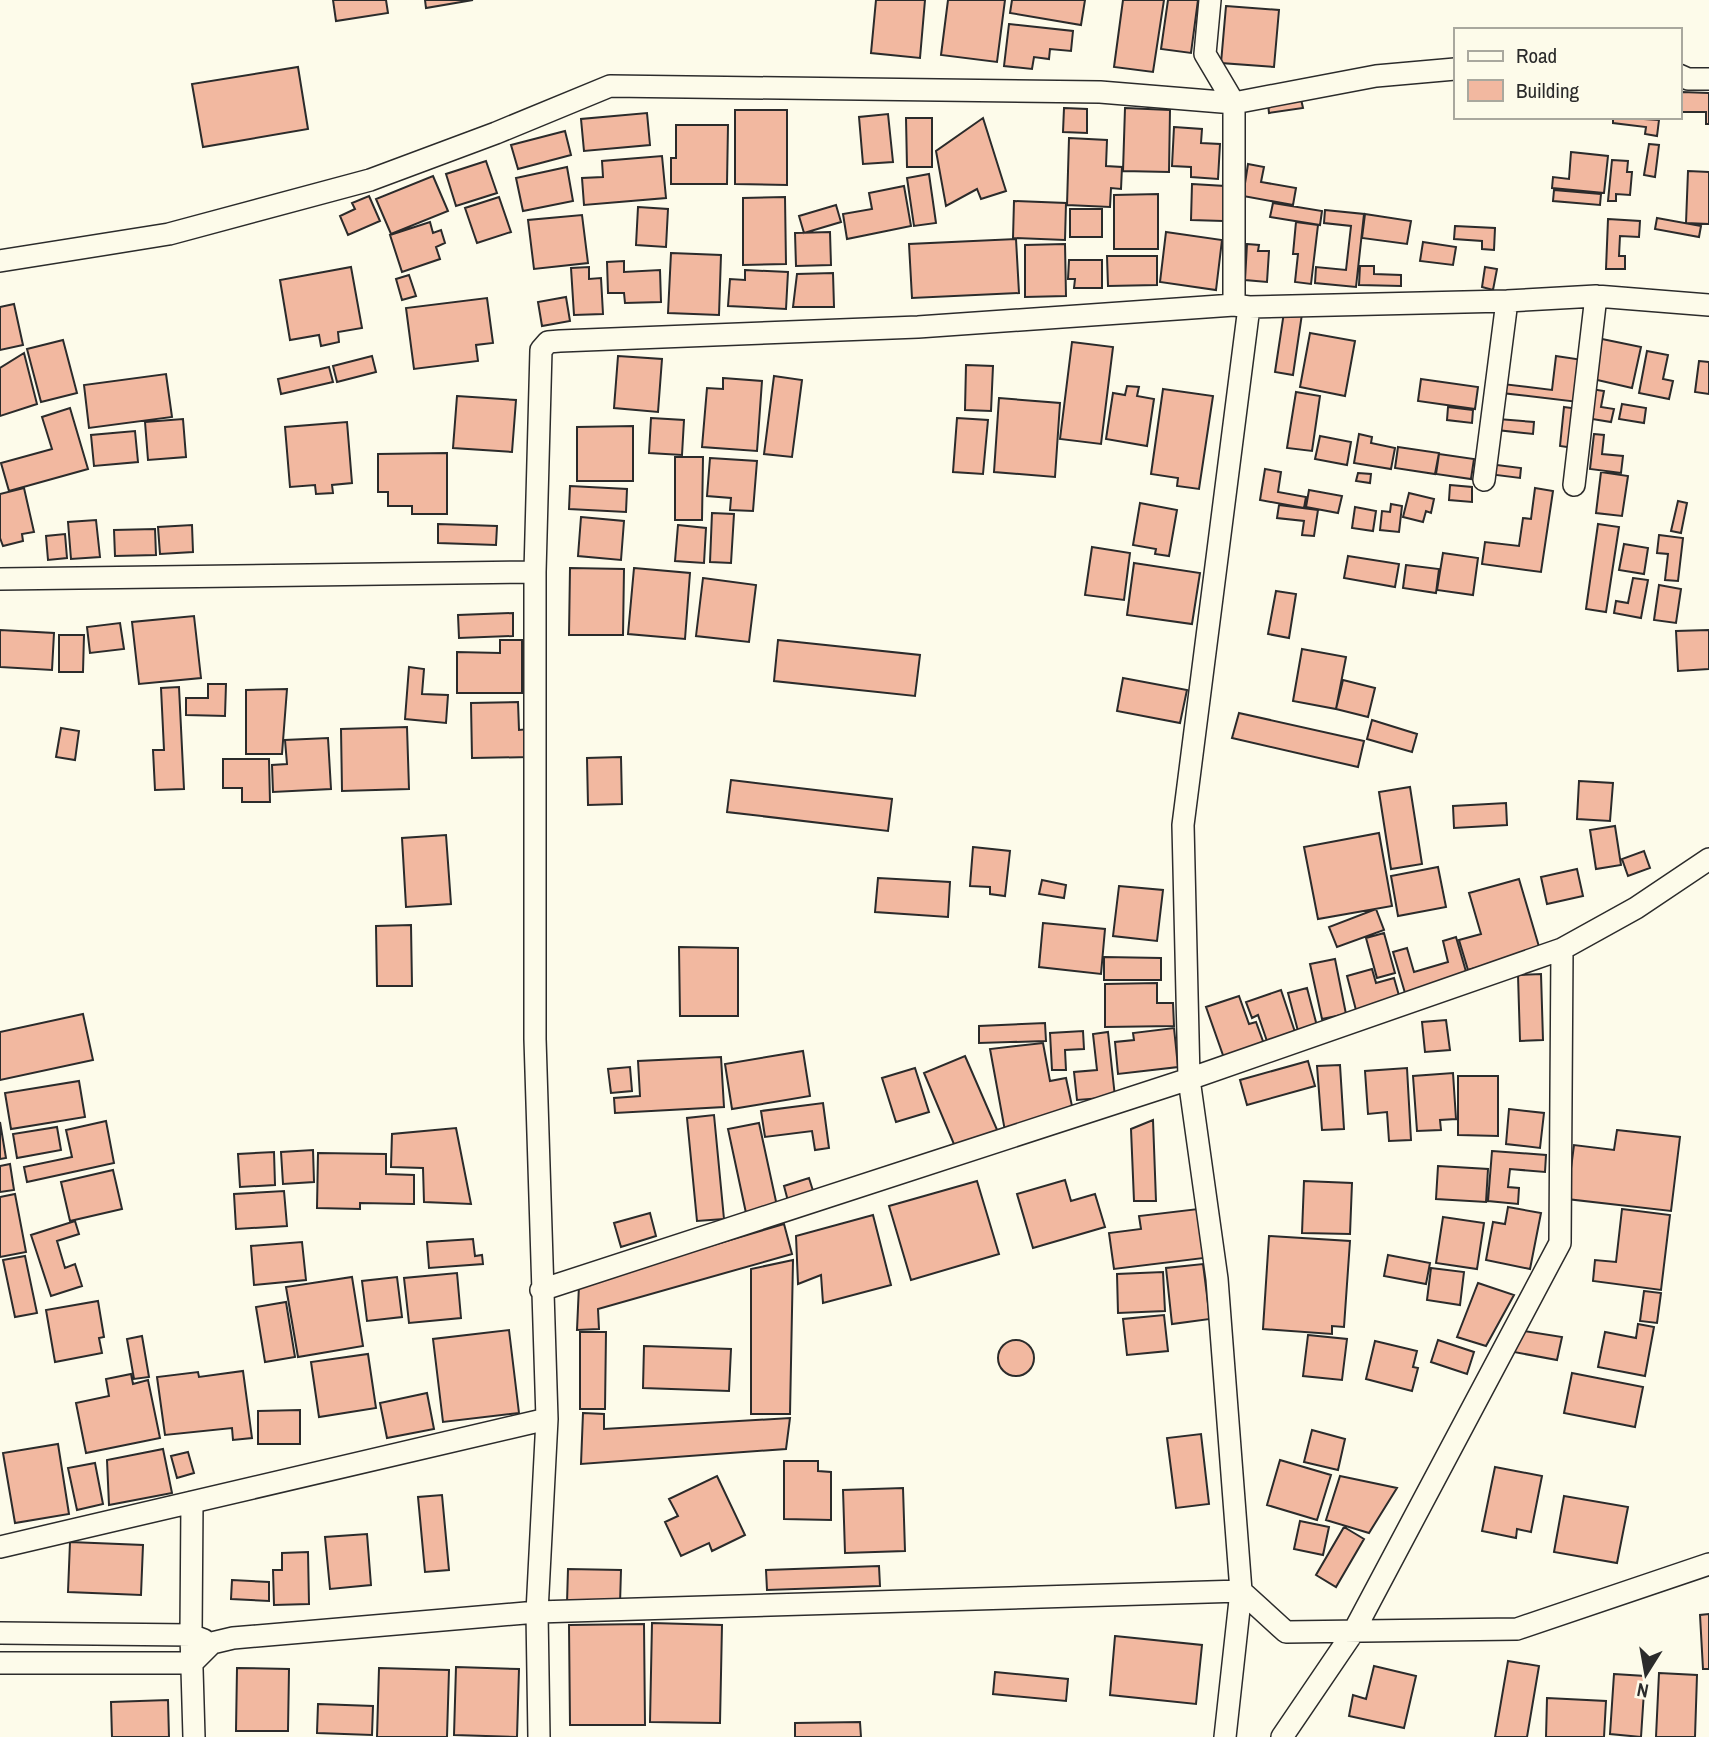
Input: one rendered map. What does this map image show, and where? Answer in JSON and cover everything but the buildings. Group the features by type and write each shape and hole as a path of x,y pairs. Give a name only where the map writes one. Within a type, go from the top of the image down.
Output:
{"street":[{"path":"1209,0 1205,54 1234,103 1242,306 1183,825 1189,1079 1217,1279 1241,1591 1226,1737"},
{"path":"0,261 169,234 370,180 496,133 610,86 1100,92 1234,103 1376,76 1454,69"},
{"path":"1681,76 1688,79 1709,79"},
{"path":"1574,485 1596,296"},
{"path":"539,1737 537,1612 547,1419 541,1290 536,1039 535,572 541,350 548,342 918,327 1242,306 1507,302 1596,296 1709,305"},
{"path":"1484,480 1507,302"},
{"path":"0,579 535,572"},
{"path":"541,1290 1189,1079 1562,949 1636,908 1709,859"},
{"path":"1282,1737 1354,1631 1560,1243 1562,949"},
{"path":"0,1547 547,1419"},
{"path":"192,1502 191,1635 194,1737"},
{"path":"0,1663 192,1663 212,1643 233,1638 537,1612 1241,1591 1286,1632 1517,1629 1709,1564"},
{"path":"0,1633 191,1635 212,1643"}]}
